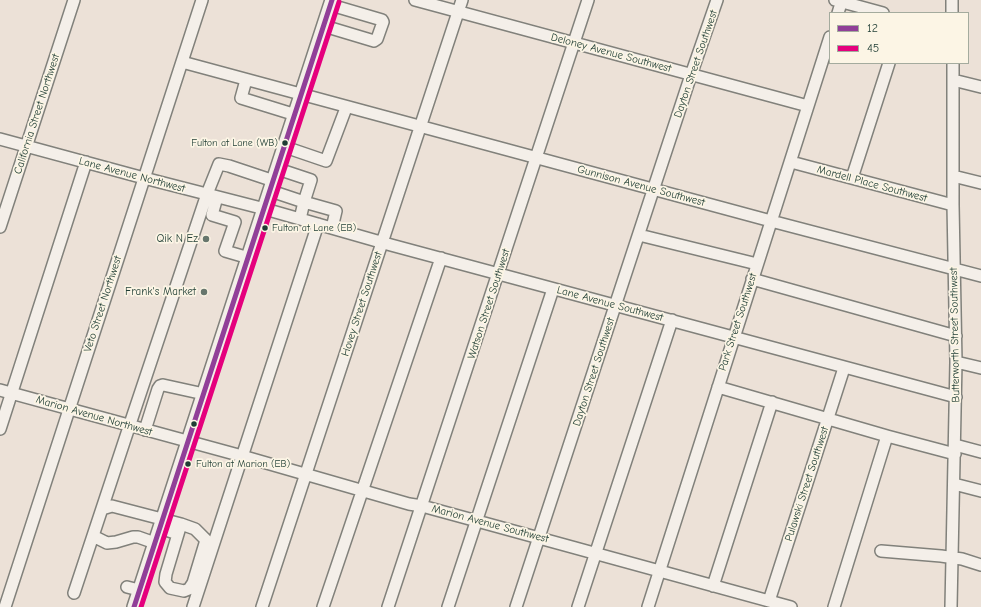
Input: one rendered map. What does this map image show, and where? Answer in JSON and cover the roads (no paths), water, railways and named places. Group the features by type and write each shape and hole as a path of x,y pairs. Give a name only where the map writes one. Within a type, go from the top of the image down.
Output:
{"main road":[{"path":"134,607 133,588 155,542 296,115 331,2"}],"street":[{"name":"California Street Northwest","path":"0,227 74,0"},
{"name":"Veto Street Northwest","path":"5,607 202,0"},
{"name":"Deloney Avenue Southwest","path":"415,0 808,106"},
{"name":"Hovey Street Southwest","path":"262,607 462,0"},
{"name":"Watson Street Southwest","path":"388,607 499,274 537,158 538,150 588,0"},
{"name":"Dayton Street Southwest","path":"516,607 717,0"},
{"path":"952,0 952,12"},
{"path":"838,12 839,1 879,12"},
{"path":"324,26 374,41 377,39 381,28 382,20 331,2"},
{"name":"Park Street Southwest","path":"648,607 829,41"},
{"name":"Gunnison Avenue Southwest","path":"182,62 346,108 981,276"},
{"path":"852,178 889,64"},
{"name":"Butterworth Street Southwest","path":"951,607 956,397 953,205 953,64"},
{"path":"246,80 241,98 296,115"},
{"path":"953,80 981,87"},
{"path":"285,147 326,161 346,108"},
{"name":"Lane Avenue Northwest","path":"0,139 265,209"},
{"path":"0,429 86,162"},
{"name":"Mardell Place Southwest","path":"791,162 953,205"},
{"path":"74,594 129,425 212,196 219,164 274,180 309,204 336,211 332,228"},
{"path":"274,180 291,174 311,180 309,204 300,219"},
{"path":"953,176 981,183"},
{"path":"212,196 212,215 235,222 225,251 249,258"},
{"name":"Lane Avenue Southwest","path":"265,209 382,243 734,336 844,368 956,397"},
{"path":"193,607 318,224"},
{"path":"639,235 757,264"},
{"path":"323,607 441,258"},
{"path":"752,279 956,336"},
{"path":"448,607 553,288"},
{"path":"578,607 672,320"},
{"path":"956,362 981,368"},
{"name":"Pulawski Street Southwest","path":"769,601 844,368"},
{"path":"145,430 158,389 162,384 204,394"},
{"path":"718,387 887,436 955,450 981,452"},
{"name":"Marion Avenue Northwest","path":"0,390 188,442"},
{"path":"713,586 772,402"},
{"path":"834,607 887,436"},
{"name":"Marion Avenue Southwest","path":"188,442 410,504 422,506 791,607"},
{"path":"954,484 981,491"},
{"path":"102,509 112,506 161,524 180,529 195,529 206,540 193,582 189,589 184,592 174,590 165,582 180,529"},
{"path":"93,536 107,543 116,542 128,537 138,536 155,542"},
{"path":"881,551 952,558 981,565"}],"place":[{"name":"Fulton at Lane (WB)","path":"285,143"},
{"name":"Fulton at Lane (EB)","path":"265,228"},
{"name":"Qik N Ez","path":"206,239"},
{"name":"Frank's Market","path":"204,292"},
{"name":"Fulton at Marion (EB)","path":"188,464"}]}
